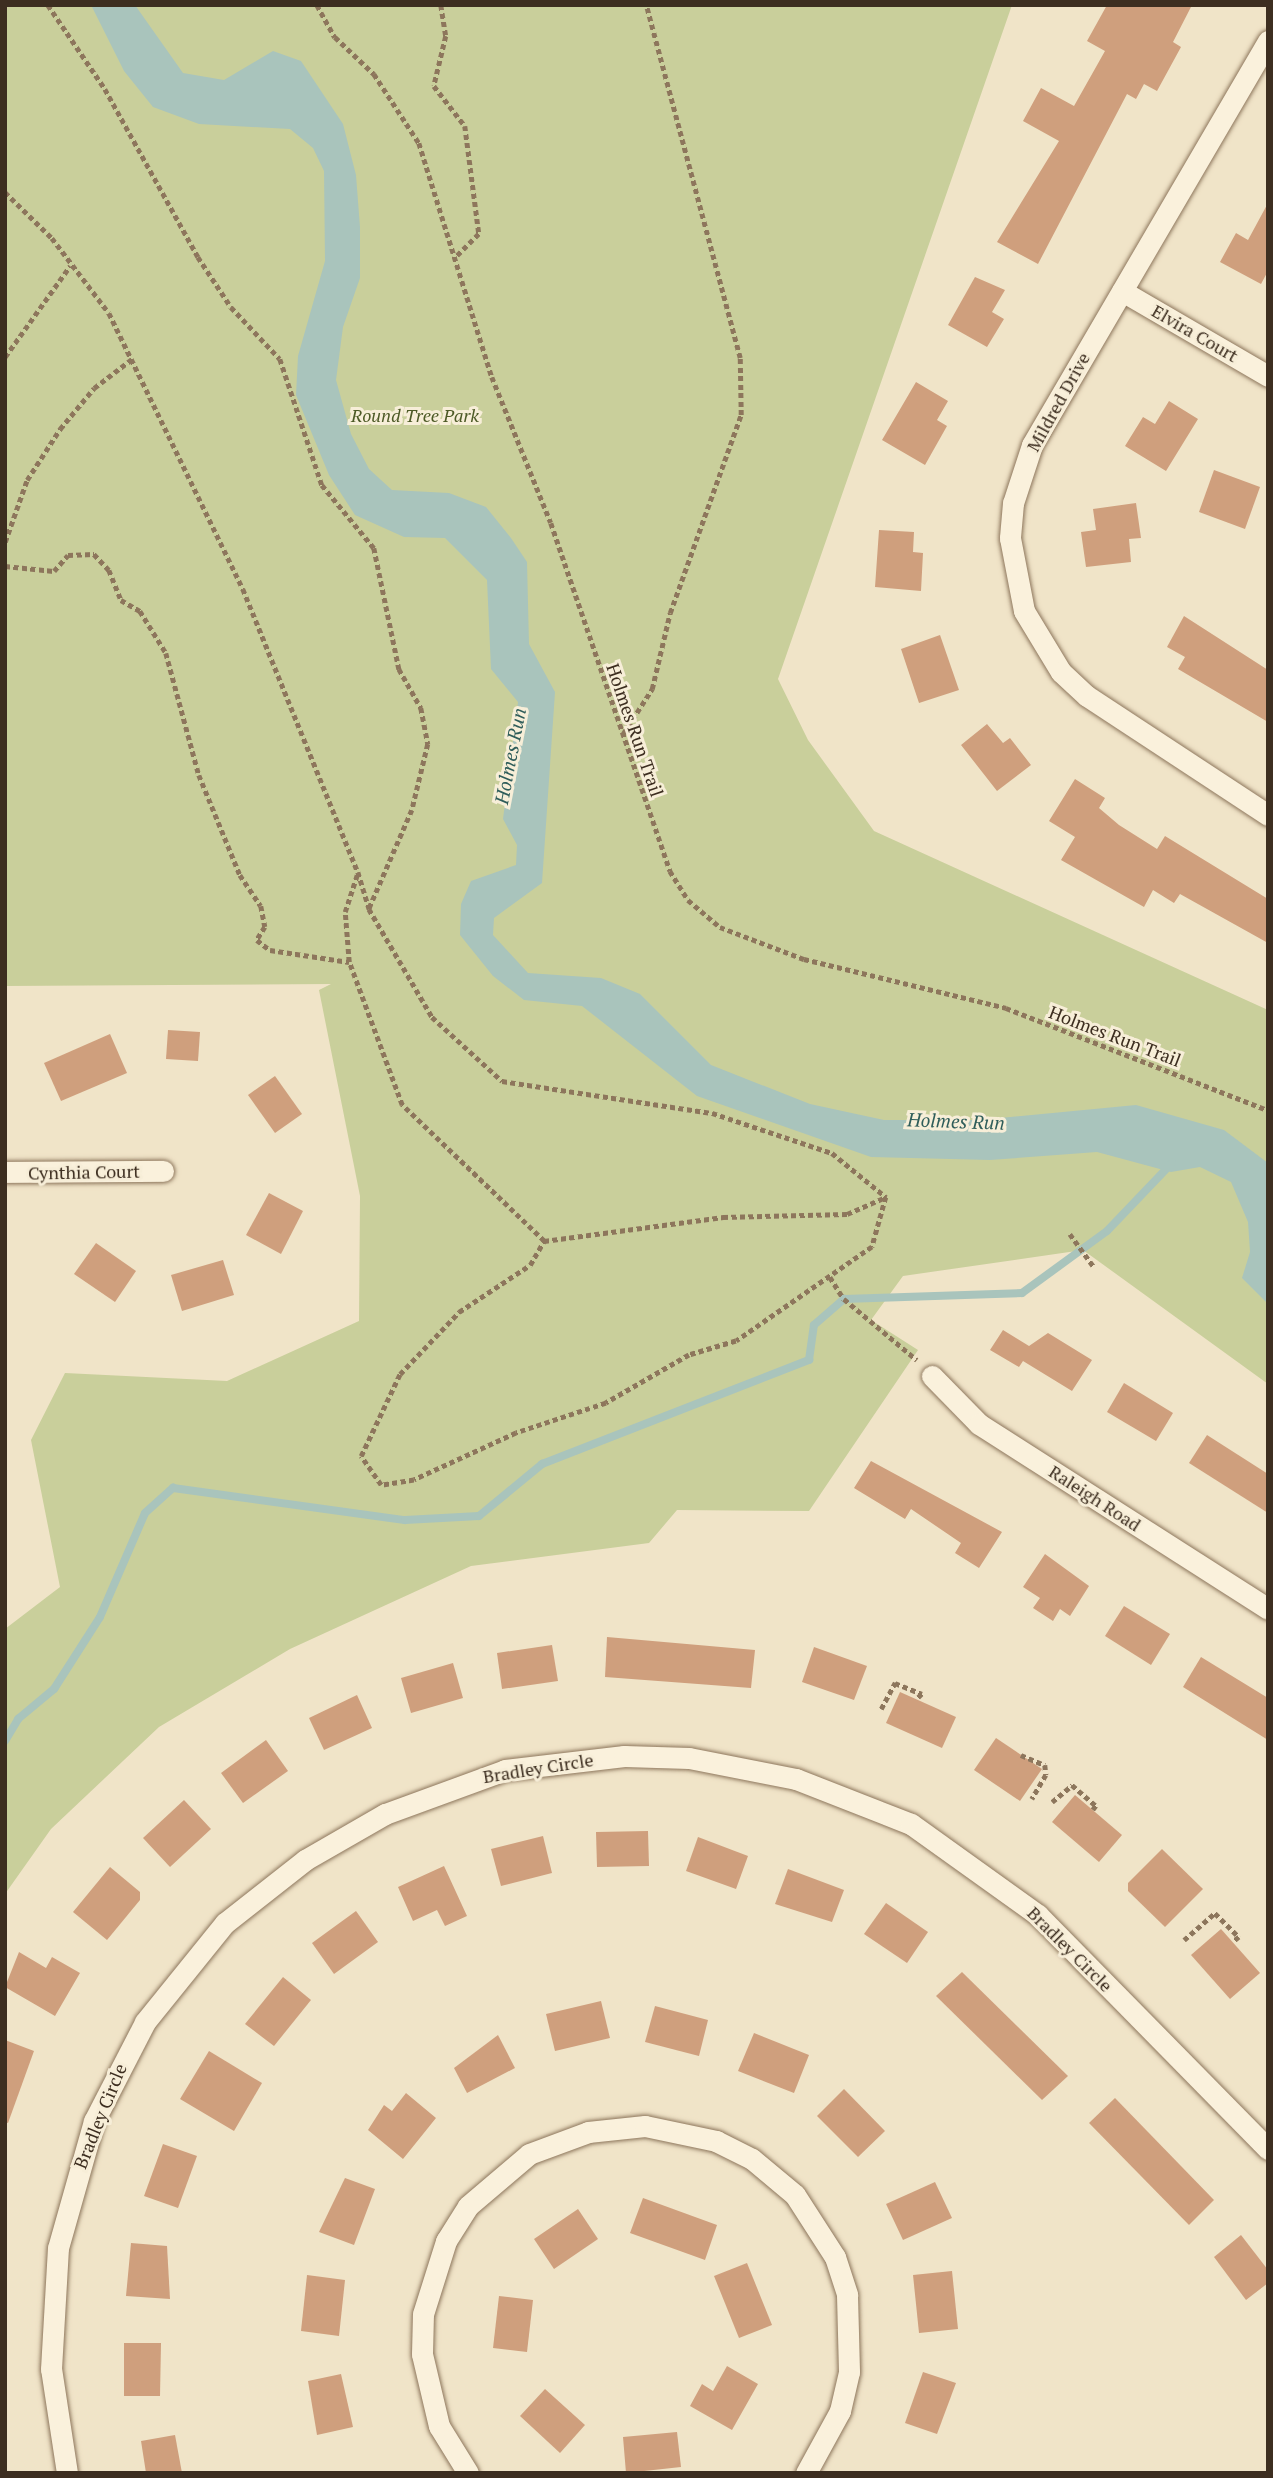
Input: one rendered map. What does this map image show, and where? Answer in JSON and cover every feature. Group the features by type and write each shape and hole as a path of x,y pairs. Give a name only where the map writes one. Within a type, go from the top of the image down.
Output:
{"street":[{"name":"Mildred Drive","path":"1268,41 1022,469 1012,515 1013,574 1024,611 1061,673 1087,696 1268,815"},
{"name":"Elvira Court","path":"1122,291 1268,376"},
{"name":"Cynthia Court","path":"5,1172 163,1171"},
{"name":"Raleigh Road","path":"932,1376 979,1424 1268,1609"},
{"name":"Bradley Circle","path":"67,2473 51,2369 58,2248 94,2121 145,2022 225,1923 305,1860 385,1814 505,1770 613,1757 689,1758 796,1779 911,1824 1038,1915 1268,2150"},
{"path":"468,2473 439,2426 422,2354 428,2288 446,2241 468,2206 529,2154 588,2132 645,2126 694,2134 752,2159 795,2196 835,2257 850,2322 849,2372 840,2411 806,2473"}],"path":[{"path":"48,5 105,89 198,257 232,307 279,359 322,485 374,548 399,669 421,708 428,744 412,810 369,909"},
{"name":"Holmes Run Trail","path":"317,5 335,37 374,74 419,143 454,259 670,871 688,900 720,927 804,959 1006,1008 1268,1110"},
{"path":"440,5 446,36 434,86 465,127 479,234 454,259"},
{"path":"622,735 652,689 670,613 741,415 740,358 646,5"},
{"path":"5,192 109,313 243,589 358,872 369,909 432,1017 502,1081 712,1114 832,1153 886,1197"},
{"path":"5,357 70,266"},
{"path":"5,542 27,480 60,429 94,388 132,359"},
{"path":"5,566 54,571 68,555 94,554 110,570 121,600 140,611 166,653 199,775 240,875 261,906 265,927 257,940 270,950 349,962"},
{"path":"358,872 345,912 349,962 402,1105 544,1241"},
{"path":"544,1241 723,1217 847,1214 886,1197"},
{"path":"544,1241 530,1265 459,1312 400,1374 361,1456 381,1485 414,1480 516,1433 606,1404 690,1355 736,1341 872,1247 886,1197"},
{"path":"1070,1234 1094,1267"},
{"path":"830,1277 844,1299 932,1376"},
{"path":"881,1709 895,1683 922,1693 917,1699"},
{"path":"1021,1755 1045,1765 1032,1799"},
{"path":"1052,1802 1072,1785 1096,1805 1093,1810"},
{"path":"1184,1940 1215,1913 1239,1937 1233,1942"}],"green space":[{"name":"Round Tree Park","path":"5,5 1012,5 778,679 808,740 874,831 1268,1010 1268,1384 1083,1250 903,1276 871,1320 918,1350 809,1511 677,1510 649,1543 471,1566 290,1649 159,1727 51,1829 5,1894 5,1629 60,1587 31,1440 65,1373 227,1381 359,1321 360,1196 319,990 331,984 5,986"}],"water":[{"name":"Holmes Run","path":"91,5 135,5 183,73 224,80 273,51 301,61 343,124 356,175 360,227 360,278 343,327 336,380 351,434 369,469 392,490 449,493 486,507 511,538 527,562 529,644 555,692 542,883 494,918 493,935 528,973 601,978 640,994 711,1065 810,1104 884,1120 979,1120 1136,1105 1224,1130 1268,1163 1268,1304 1242,1278 1250,1252 1248,1222 1231,1182 1200,1167 1171,1172 1097,1152 990,1160 871,1157 697,1096 582,1006 524,1000 493,976 460,935 461,904 471,881 516,865 517,845 503,819 518,702 491,669 487,580 445,538 404,537 355,515 329,475 296,395 298,356 325,261 324,171 313,148 290,129 199,124 153,107 124,71"}],"building":[{"path":"1107,5 1192,5 1173,42 1181,47 1157,91 1144,84 1136,99 1127,94 1038,264 997,242 1059,141 1023,121 1041,88 1074,106 1105,51 1087,41"},
{"path":"1268,203 1268,271 1261,284 1220,262 1236,233 1248,240"},
{"path":"975,277 1005,290 992,312 1004,319 987,347 948,325"},
{"path":"916,382 948,401 937,420 947,426 925,465 882,440"},
{"path":"1169,401 1198,419 1166,471 1125,446 1143,417 1155,424"},
{"path":"1214,470 1260,487 1245,529 1199,512"},
{"path":"1136,503 1141,538 1129,539 1131,562 1086,567 1081,532 1096,530 1093,509"},
{"path":"879,530 914,532 913,552 923,553 921,591 875,587"},
{"path":"1184,616 1268,670 1268,722 1178,669 1185,657 1167,647"},
{"path":"940,635 959,690 919,703 901,649"},
{"path":"987,724 1003,743 1010,738 1031,765 997,791 961,745"},
{"path":"1075,779 1105,798 1099,808 1119,825 1157,849 1165,836 1268,899 1268,943 1180,894 1174,903 1153,890 1144,907 1061,860 1075,837 1049,821"},
{"path":"168,1030 200,1032 198,1061 166,1059"},
{"path":"110,1034 127,1073 61,1101 44,1063"},
{"path":"275,1076 302,1114 275,1133 248,1095"},
{"path":"269,1193 303,1211 281,1254 246,1235"},
{"path":"96,1243 136,1271 115,1302 74,1274"},
{"path":"223,1260 234,1295 182,1311 171,1275"},
{"path":"1003,1330 1029,1346 1048,1333 1092,1360 1072,1391 1023,1361 1019,1367 990,1350"},
{"path":"1124,1383 1173,1413 1156,1441 1107,1412"},
{"path":"1207,1435 1268,1474 1268,1513 1189,1463"},
{"path":"871,1461 1002,1532 979,1568 955,1553 961,1543 911,1509 905,1519 854,1488"},
{"path":"1045,1554 1089,1586 1070,1616 1060,1609 1053,1621 1033,1608 1040,1598 1023,1587"},
{"path":"1124,1606 1170,1634 1151,1665 1105,1636"},
{"path":"607,1637 755,1650 751,1688 605,1677"},
{"path":"552,1645 558,1681 502,1689 497,1653"},
{"path":"814,1647 867,1666 854,1700 802,1682"},
{"path":"1201,1657 1268,1698 1268,1740 1183,1687"},
{"path":"453,1663 463,1698 411,1713 401,1678"},
{"path":"900,1692 956,1717 942,1748 886,1723"},
{"path":"357,1695 372,1728 324,1750 309,1718"},
{"path":"996,1738 1042,1769 1020,1801 974,1770"},
{"path":"266,1740 288,1771 243,1803 221,1773"},
{"path":"1075,1795 1122,1835 1099,1862 1052,1822"},
{"path":"184,1800 211,1829 170,1867 143,1838"},
{"path":"648,1831 649,1866 597,1867 596,1832"},
{"path":"543,1836 552,1873 501,1886 491,1849"},
{"path":"698,1837 748,1856 736,1889 686,1871"},
{"path":"1162,1849 1203,1889 1165,1927 1128,1891 1128,1883"},
{"path":"444,1866 467,1916 445,1926 437,1910 413,1921 398,1887"},
{"path":"110,1867 140,1892 140,1900 107,1940 73,1912"},
{"path":"788,1869 844,1890 832,1922 775,1904"},
{"path":"886,1903 928,1932 907,1963 864,1934"},
{"path":"356,1911 378,1942 334,1974 312,1943"},
{"path":"1221,1929 1260,1973 1230,1999 1191,1955"},
{"path":"19,1952 46,1968 52,1957 80,1973 55,2016 5,1987"},
{"path":"962,1972 1068,2076 1042,2100 936,1996"},
{"path":"283,1977 311,2000 274,2046 245,2024"},
{"path":"601,2001 610,2038 555,2051 546,2014"},
{"path":"655,2006 708,2020 699,2056 645,2042"},
{"path":"754,2033 809,2055 794,2093 738,2071"},
{"path":"498,2035 515,2068 467,2093 454,2068"},
{"path":"5,2040 34,2051 8,2123 5,2122"},
{"path":"209,2051 262,2083 234,2131 180,2099"},
{"path":"844,2089 885,2131 858,2157 817,2116"},
{"path":"406,2093 436,2118 403,2159 368,2130 384,2105 392,2111"},
{"path":"1115,2098 1214,2200 1189,2225 1089,2123"},
{"path":"163,2144 197,2156 178,2208 144,2196"},
{"path":"345,2178 375,2189 354,2245 319,2232"},
{"path":"935,2182 952,2218 903,2240 886,2204"},
{"path":"643,2198 717,2225 705,2260 630,2233"},
{"path":"578,2209 598,2239 554,2269 534,2239"},
{"path":"1241,2235 1268,2270 1268,2283 1246,2300 1214,2257"},
{"path":"131,2243 167,2246 170,2299 126,2296"},
{"path":"747,2263 772,2325 739,2338 714,2276"},
{"path":"952,2271 958,2329 919,2333 913,2275"},
{"path":"307,2275 345,2280 339,2336 301,2331"},
{"path":"499,2296 533,2300 527,2352 493,2348"},
{"path":"124,2343 161,2343 160,2396 124,2396"},
{"path":"727,2366 758,2384 732,2430 690,2406 702,2384 713,2391"},
{"path":"923,2372 956,2383 937,2434 905,2423"},
{"path":"341,2374 353,2427 317,2435 308,2381"},
{"path":"545,2389 585,2425 560,2453 520,2416"},
{"path":"677,2432 681,2467 626,2473 623,2437"},
{"path":"175,2435 182,2473 146,2473 141,2441"}],"waterway":[{"path":"5,1741 18,1719 54,1689 100,1617 145,1513 173,1488 405,1520 479,1516 542,1464 809,1360 814,1325 844,1299 1022,1293 1107,1231 1172,1163"}]}
